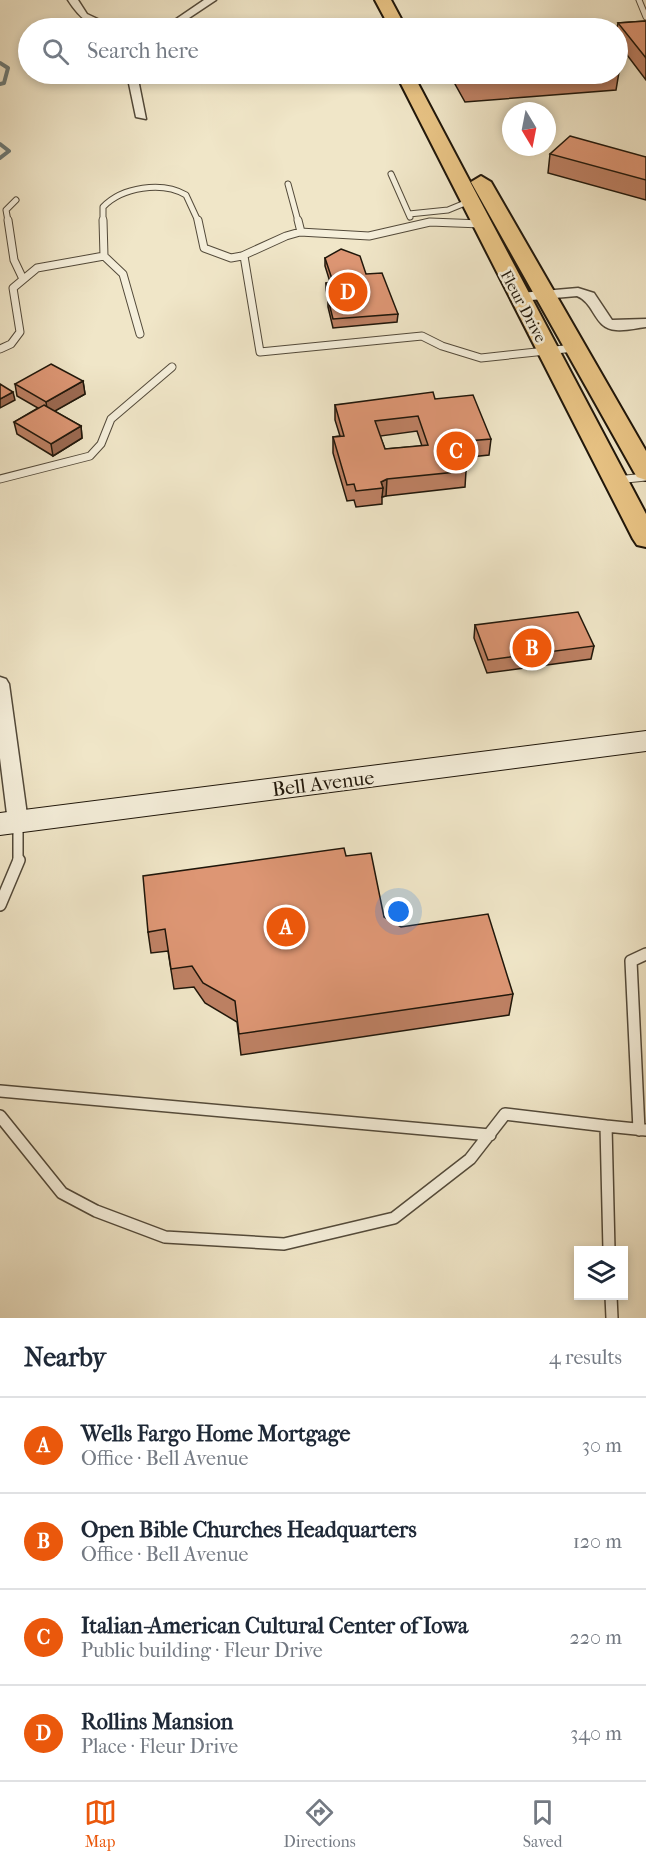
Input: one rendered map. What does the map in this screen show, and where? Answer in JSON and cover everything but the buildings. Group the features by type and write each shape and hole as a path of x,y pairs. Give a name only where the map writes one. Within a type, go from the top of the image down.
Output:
{"main road":[{"path":"366,0 376,18"},
{"path":"383,0 393,18"},
{"name":"Fleur Drive","path":"409,84 646,539"},
{"name":"Fleur Drive","path":"428,84 646,474"},
{"name":"Bell Avenue","path":"9,823 646,741"}],"street":[{"path":"73,0 83,16 88,18"},
{"path":"183,18 211,0"},
{"path":"134,84 141,117"},
{"path":"520,297 578,292 589,296 607,323 616,326 646,323"},
{"path":"0,684 9,823"}],"lane":[{"path":"639,0 646,17"},
{"path":"391,174 414,225"},
{"path":"288,184 301,232"},
{"path":"140,334 123,274 105,256 103,207 114,196 156,188 178,191 186,195 194,208 204,248 217,256 238,259 274,241 301,232 368,236 414,225 454,222 482,224"},
{"path":"16,200 6,210 14,261 23,279"},
{"path":"409,214 448,210 470,201"},
{"path":"448,210 454,222"},
{"path":"0,349 11,344 20,332 14,288 23,279 37,268 105,256"},
{"path":"244,256 260,352 422,336 441,346 481,358 574,348"},
{"path":"434,353 441,346"},
{"path":"0,479 90,456 101,444 111,418 172,367"},
{"path":"615,480 646,474"},
{"path":"0,904 19,859 9,823"},
{"path":"0,1116 63,1193 96,1211 165,1237 284,1244 394,1218 470,1159 505,1114 643,1130 631,961 646,954"},
{"path":"0,1091 490,1135"},
{"path":"606,1126 609,1246"},
{"path":"611,1300 612,1318"}],"waterway":[{"path":"0,63 8,68 4,83 0,84"},
{"path":"0,144 9,151 0,158"}],"place":[{"name":"Rollins Mansion","path":"348,292"},
{"name":"Italian-American Cultural Center of Iowa","path":"456,451"},
{"name":"Open Bible Churches Headquarters","path":"532,648"},
{"name":"Wells Fargo Home Mortgage","path":"286,927"}]}
